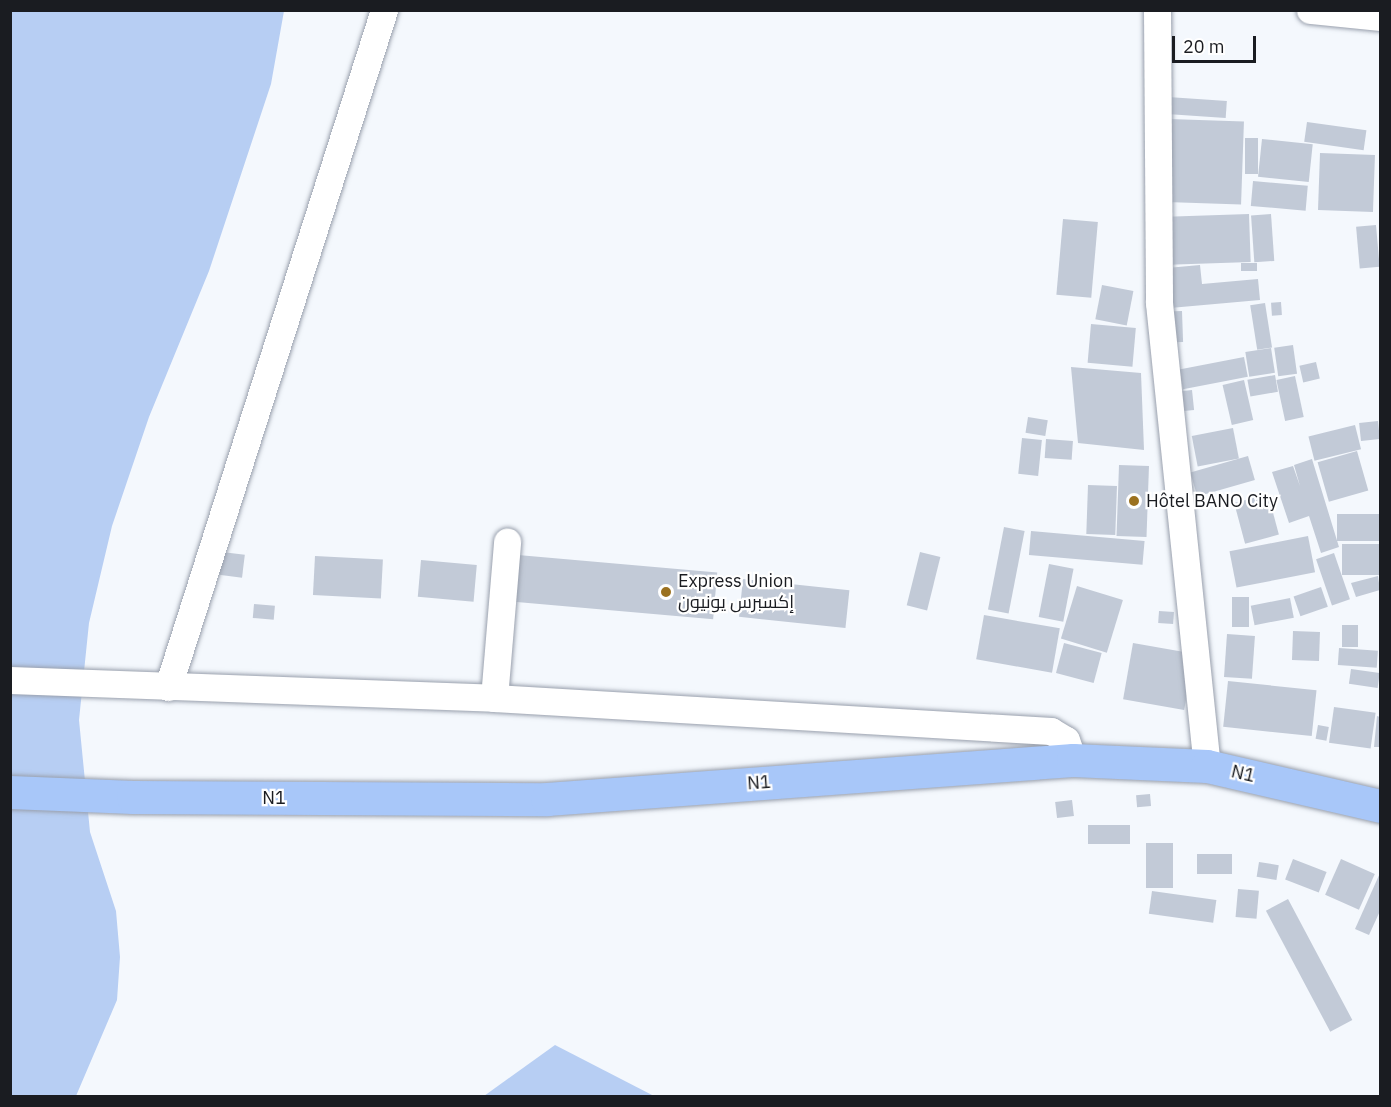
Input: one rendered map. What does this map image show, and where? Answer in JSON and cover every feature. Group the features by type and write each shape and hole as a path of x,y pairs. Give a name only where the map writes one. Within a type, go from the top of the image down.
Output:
{"highway":[{"name":"N1","path":"10,792 133,797 547,799 1073,760 1207,765 1380,806"}],"street":[{"path":"159,686 384,10"},
{"path":"1157,10 1159,303 1207,765"},
{"path":"1310,10 1380,17"},
{"path":"494,698 507,542"},
{"path":"10,680 494,698 1051,731 1065,740 1073,760"}],"water":[{"path":"10,11 284,11 271,84 209,271 149,417 112,526 89,623 79,720 90,832 116,911 120,957 117,1000 76,1096 11,1096"},
{"path":"555,1045 654,1096 484,1096"}],"building":[{"path":"1168,97 1227,101 1226,118 1167,114"},
{"path":"1169,119 1244,122 1241,205 1166,202"},
{"path":"1307,122 1366,130 1364,150 1304,142"},
{"path":"1245,138 1258,138 1258,174 1245,174"},
{"path":"1262,139 1313,144 1309,182 1258,177"},
{"path":"1320,153 1375,155 1373,212 1318,210"},
{"path":"1253,181 1308,186 1306,211 1251,206"},
{"path":"1249,214 1251,262 1169,265 1167,217"},
{"path":"1271,214 1274,261 1254,262 1251,215"},
{"path":"1063,219 1098,222 1091,298 1056,295"},
{"path":"1376,225 1380,267 1360,269 1356,227"},
{"path":"1241,263 1257,263 1257,271 1241,271"},
{"path":"1200,265 1202,284 1258,279 1260,300 1170,308 1167,268"},
{"path":"1102,285 1133,291 1127,325 1095,319"},
{"path":"1281,302 1282,315 1272,316 1271,303"},
{"path":"1265,303 1272,347 1257,350 1250,305"},
{"path":"1182,311 1183,342 1167,343 1166,312"},
{"path":"1091,324 1136,328 1132,367 1088,363"},
{"path":"1293,345 1297,374 1278,376 1274,348"},
{"path":"1271,348 1275,373 1249,377 1245,352"},
{"path":"1244,357 1248,377 1183,389 1179,370"},
{"path":"1316,362 1320,379 1303,382 1299,366"},
{"path":"1071,367 1141,373 1144,450 1078,443"},
{"path":"1275,375 1278,392 1250,397 1247,380"},
{"path":"1295,376 1304,417 1285,421 1276,380"},
{"path":"1244,380 1253,420 1232,425 1223,385"},
{"path":"1192,390 1194,410 1176,412 1174,392"},
{"path":"1028,417 1048,420 1045,436 1025,433"},
{"path":"1378,421 1380,439 1361,441 1359,423"},
{"path":"1355,425 1361,449 1314,461 1308,437"},
{"path":"1233,428 1239,458 1198,466 1192,436"},
{"path":"1022,438 1042,440 1038,476 1018,474"},
{"path":"1046,439 1073,441 1072,460 1045,458"},
{"path":"1357,451 1368,490 1329,502 1318,462"},
{"path":"1248,456 1255,480 1197,497 1190,473"},
{"path":"1312,459 1339,547 1321,553 1309,516 1289,523 1272,472 1293,466 1300,486 1294,465"},
{"name":"Hôtel BANO City","path":"1119,465 1149,466 1147,537 1117,536"},
{"path":"1088,485 1117,486 1115,535 1086,534"},
{"path":"1268,494 1279,535 1245,544 1234,503"},
{"path":"1337,514 1380,514 1380,541 1337,541"},
{"path":"1004,527 1025,531 1009,613 988,609"},
{"path":"1031,531 1145,541 1142,565 1029,555"},
{"path":"1308,536 1315,572 1237,588 1229,551"},
{"path":"1342,544 1380,544 1380,575 1342,575"},
{"path":"222,552 245,555 242,578 219,575"},
{"path":"920,552 940,557 927,610 907,605"},
{"path":"1334,553 1350,599 1332,606 1316,559"},
{"path":"518,555 717,572 713,619 514,602"},
{"path":"315,556 383,560 381,599 313,595"},
{"path":"421,560 477,565 474,602 418,597"},
{"path":"1049,564 1074,569 1063,622 1039,617"},
{"path":"1378,576 1380,590 1356,597 1351,583"},
{"path":"743,579 849,590 845,628 739,617"},
{"path":"1077,586 1123,600 1107,653 1061,639"},
{"path":"1321,587 1328,607 1300,616 1294,596"},
{"path":"1232,597 1249,597 1249,627 1232,627"},
{"path":"1290,598 1294,618 1255,625 1251,606"},
{"path":"254,604 275,606 274,620 253,618"},
{"path":"1159,611 1174,612 1173,624 1158,623"},
{"path":"984,615 1060,628 1052,673 976,659"},
{"path":"1342,625 1358,625 1358,647 1342,647"},
{"path":"1293,631 1320,632 1319,661 1292,660"},
{"path":"1227,634 1255,636 1252,679 1224,677"},
{"path":"1064,643 1102,653 1094,683 1056,673"},
{"path":"1133,643 1194,654 1184,710 1123,699"},
{"path":"1339,648 1378,651 1377,668 1338,665"},
{"path":"1351,669 1380,673 1378,688 1349,684"},
{"path":"1228,681 1317,690 1312,736 1223,727"},
{"path":"1334,707 1376,713 1371,748 1329,743"},
{"path":"1377,716 1380,717 1380,747 1374,747"},
{"path":"1318,725 1329,727 1326,741 1316,739"},
{"path":"1150,794 1151,806 1137,807 1136,795"},
{"path":"1072,800 1074,816 1057,818 1055,802"},
{"path":"1088,825 1130,825 1130,844 1088,844"},
{"path":"1146,843 1173,843 1173,888 1146,888"},
{"path":"1197,854 1232,854 1232,874 1197,874"},
{"path":"1293,859 1327,872 1319,892 1285,880"},
{"path":"1341,859 1375,874 1359,910 1325,895"},
{"path":"1259,862 1279,865 1276,880 1257,877"},
{"path":"1380,873 1380,911 1369,935 1355,929"},
{"path":"1238,889 1259,891 1256,919 1236,917"},
{"path":"1152,891 1216,900 1213,923 1149,914"},
{"path":"1288,899 1352,1020 1330,1032 1266,911"}],"place":[{"name":"Hôtel BANO City","path":"1134,501"},
{"name":"Express Union إكسبرس يونيون","path":"666,592"}]}
